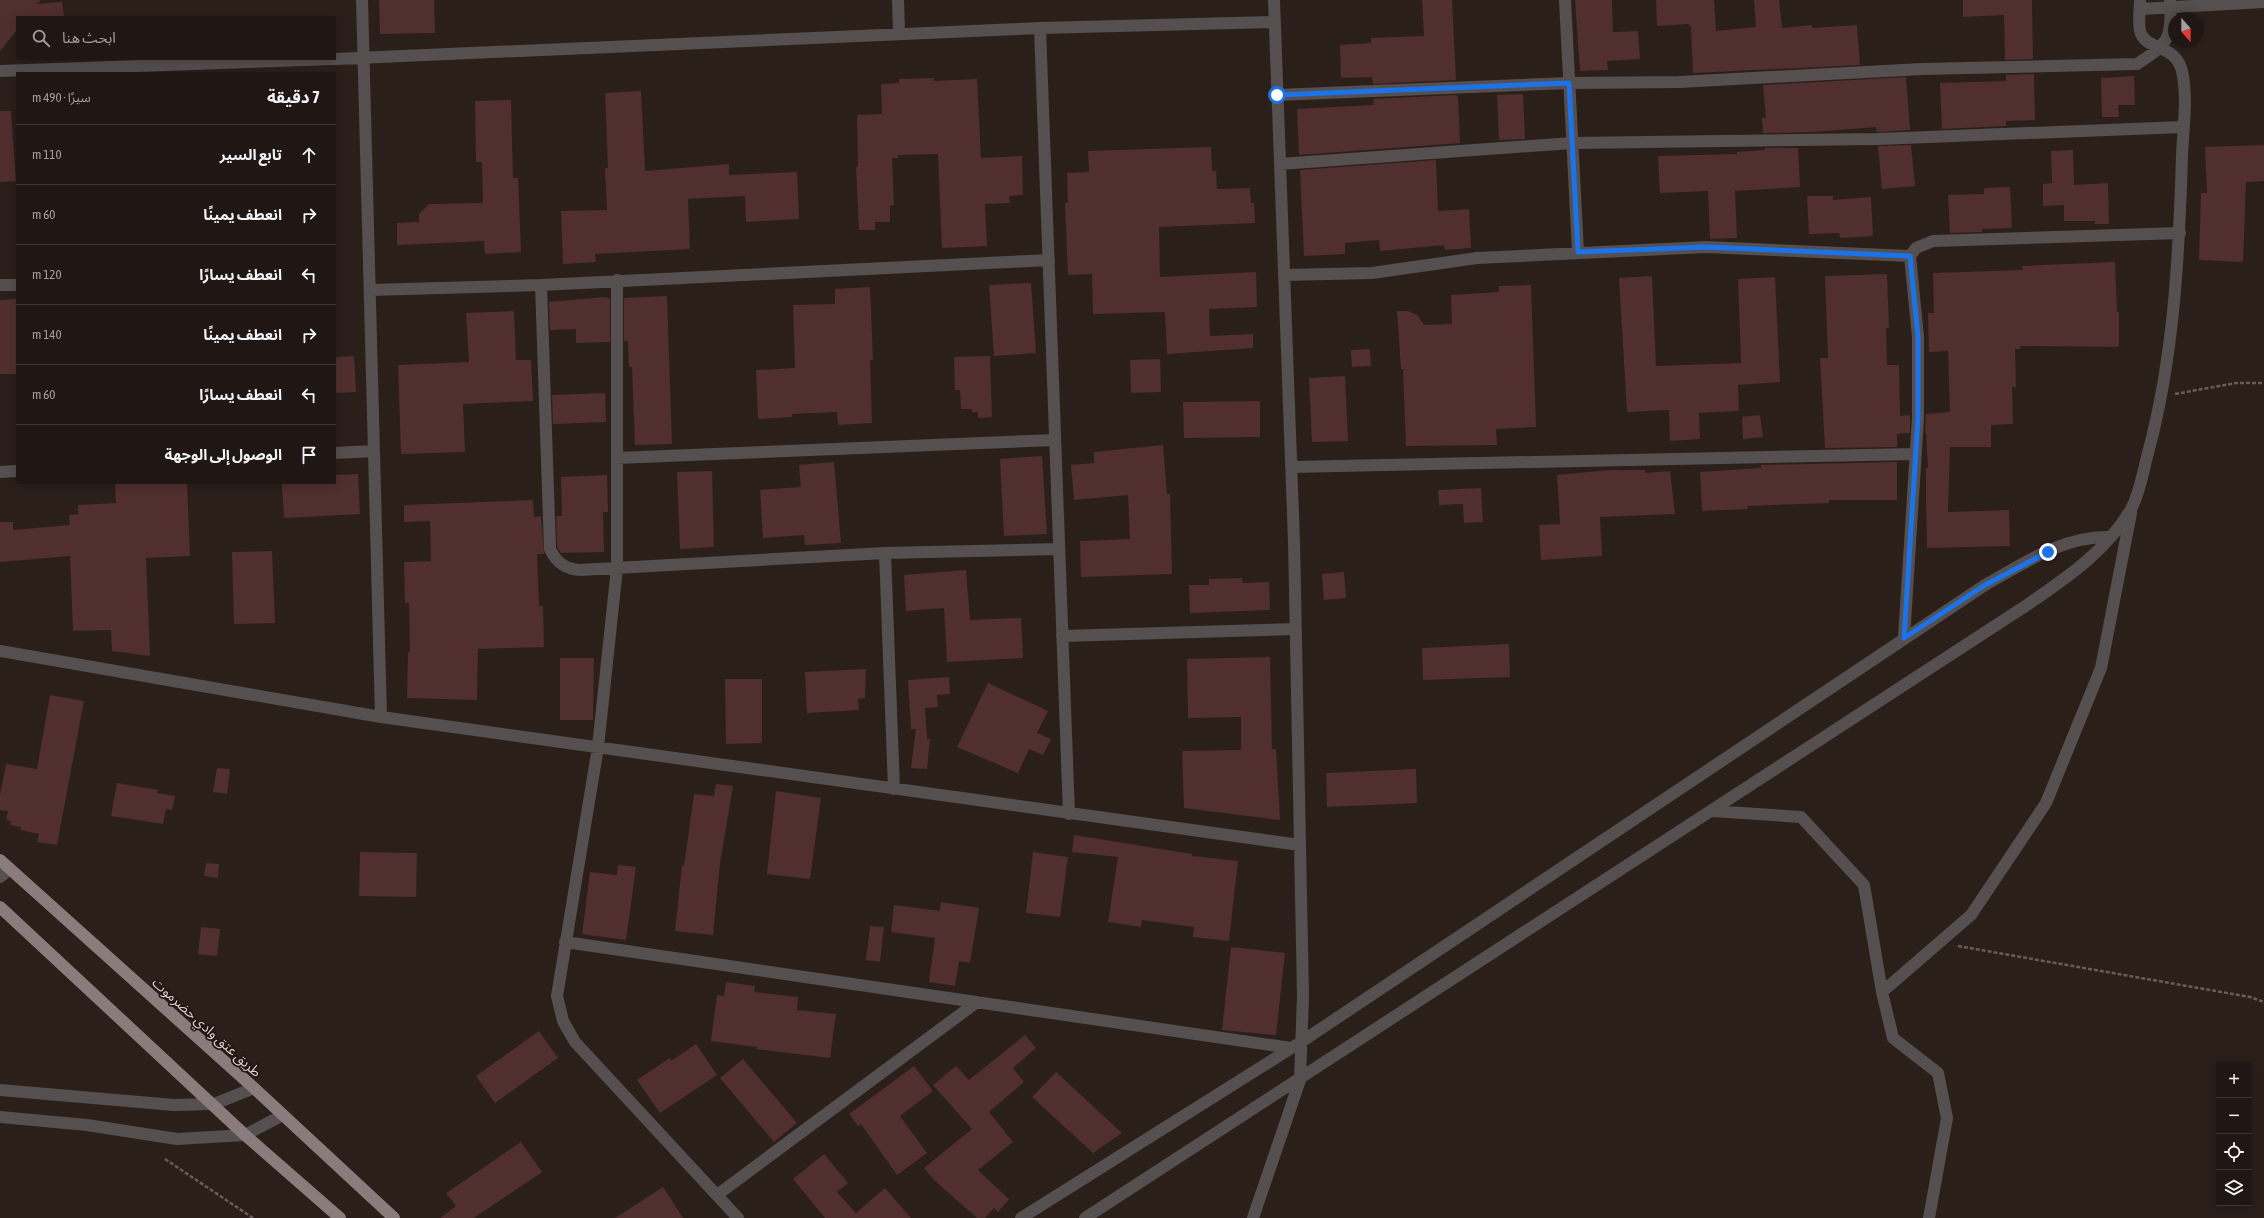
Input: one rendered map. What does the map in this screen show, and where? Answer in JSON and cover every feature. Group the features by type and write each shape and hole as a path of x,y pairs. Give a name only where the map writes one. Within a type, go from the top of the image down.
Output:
{"main road":[{"name":"طريق عتق وادي حضرموت","path":"0,860 254,1088 281,1116 394,1218"},
{"path":"0,907 245,1134 340,1218"}],"street":[{"path":"362,0 380,717"},
{"path":"898,0 899,34"},
{"path":"1252,1218 1300,1080 1303,996 1296,629 1274,0"},
{"path":"1565,0 1578,252"},
{"path":"1882,992 1971,915 2046,803 2101,668 2132,508 2153,435 2161,397 2167,358 2180,233 2185,100 2182,71 2176,58 2170,52 2148,42 2140,32 2140,4 2264,2"},
{"path":"1277,95 1569,83 1679,82 1922,69 2137,64 2161,49 2169,36 2170,3"},
{"path":"336,59 1040,28 1274,22"},
{"path":"1040,28 1050,260 1069,814"},
{"path":"0,71 165,69 317,60"},
{"path":"1280,164 1572,143 1878,139 2183,127"},
{"path":"1904,638 1916,454 1918,337 1910,256 1916,248 1933,241 2180,233"},
{"path":"1284,275 1372,273 1477,258 1706,247 1910,256"},
{"path":"370,290 541,285 617,280 1050,260"},
{"path":"617,280 617,568 598,747 557,996 563,1021 583,1051 738,1218"},
{"path":"0,285 16,284"},
{"path":"541,285 550,549 559,563 572,569 617,568 885,553 1059,549"},
{"path":"617,458 1055,440"},
{"path":"336,453 374,451"},
{"path":"1291,467 1916,454"},
{"path":"0,472 16,471"},
{"path":"1085,1218 1300,1080 2027,605 2075,572 2111,537 2132,508"},
{"path":"1021,1218 1301,1042 1985,585 2048,552 2077,539 2092,536 2111,537"},
{"path":"885,553 894,789"},
{"path":"1062,636 1296,629"},
{"path":"0,651 380,717 1300,845"},
{"path":"1712,811 1801,817 1864,886 1882,992 1893,1038 1938,1074 1947,1118 1929,1218"},
{"path":"0,877 10,869"},
{"path":"565,942 1291,1048"},
{"path":"717,1195 977,1002"},
{"path":"0,1090 174,1106 214,1104 254,1088"},
{"path":"0,1117 87,1125 177,1139 245,1134 281,1116"}],"path":[{"path":"2161,397 2236,383 2264,383"},
{"path":"1939,943 2250,997 2264,1002"},
{"path":"165,1159 253,1218"}],"building":[{"path":"0,0 41,0 37,4 62,2 64,16 16,16 16,31 0,51"},
{"path":"379,0 434,0 435,33 380,34"},
{"path":"1422,0 1452,0 1456,80 1373,84 1372,77 1341,78 1340,45 1371,43 1371,38 1424,36"},
{"path":"1575,0 1612,0 1613,32 1638,31 1640,59 1607,61 1608,70 1580,71"},
{"path":"1656,0 1714,0 1716,31 1756,27 1754,0 1779,0 1782,28 1812,25 1812,28 1857,25 1860,65 1693,73 1691,26 1688,24 1657,26"},
{"path":"1963,0 2032,0 2033,59 2005,60 2004,15 1963,17"},
{"path":"2034,74 2035,120 2006,121 2006,126 1942,129 1940,83 2006,81 2006,75"},
{"path":"2134,76 2135,105 2118,105 2119,117 2102,117 2101,78"},
{"path":"1906,77 1910,130 1877,132 1876,127 1814,132 1763,133 1762,118 1766,118 1763,85"},
{"path":"934,78 934,81 977,79 981,158 1022,156 1023,195 1009,196 1010,203 985,204 987,246 942,248 938,154 898,155 898,158 892,158 894,205 890,206 890,222 875,222 875,230 859,230 856,167 858,167 857,115 882,114 881,84 899,83 899,79"},
{"path":"641,91 645,171 729,164 729,175 797,172 799,219 746,222 745,196 688,199 690,249 595,254 596,262 563,264 561,211 607,210 605,168 608,168 605,93"},
{"path":"1523,94 1525,139 1499,140 1497,95"},
{"path":"1456,95 1458,97 1460,143 1299,155 1297,109 1374,105 1373,99"},
{"path":"511,100 513,178 518,178 521,252 485,254 484,241 397,245 397,223 419,222 419,214 429,204 483,203 482,162 476,162 475,101"},
{"path":"0,111 11,111 16,181 0,182"},
{"path":"1911,145 1915,186 1882,189 1878,146"},
{"path":"2264,145 2264,181 2246,182 2243,262 2199,260 2201,193 2207,193 2205,147"},
{"path":"1211,147 1212,171 1216,171 1217,189 1250,188 1251,203 1254,203 1255,223 1159,227 1160,277 1256,272 1257,307 1209,309 1210,336 1253,334 1253,348 1167,354 1165,312 1093,314 1092,274 1068,275 1065,203 1068,203 1067,173 1089,172 1088,151"},
{"path":"1765,148 1798,148 1800,187 1735,191 1737,238 1710,239 1708,191 1660,193 1658,156 1737,154 1737,152 1765,150"},
{"path":"2073,150 2074,185 2108,183 2109,224 2095,224 2095,221 2064,221 2064,205 2043,206 2043,184 2052,183 2051,151"},
{"path":"1436,160 1438,211 1469,209 1471,248 1445,250 1444,245 1380,251 1379,240 1345,243 1345,254 1304,256 1300,170"},
{"path":"2010,187 2012,228 1982,229 1982,232 1950,233 1948,195 1984,194 1984,188"},
{"path":"1807,196 1833,196 1833,200 1871,197 1873,236 1840,238 1839,233 1809,234"},
{"path":"2115,262 2117,312 2119,312 2119,347 2020,346 2020,349 2015,349 2016,387 2012,387 2013,424 1991,425 1991,447 1950,447 1948,512 2009,510 2010,546 1927,548 1926,468 1928,468 1925,433 1926,414 1950,412 1948,351 1929,352 1928,313 1934,313 1933,273 2023,270 2022,266"},
{"path":"1887,274 1889,328 1886,328 1887,365 1899,365 1900,416 1910,415 1910,433 1897,434 1897,447 1825,448 1820,358 1828,358 1825,276"},
{"path":"1652,276 1656,366 1741,363 1738,279 1775,277 1780,382 1738,385 1739,411 1699,413 1700,439 1670,441 1669,410 1627,412 1619,278"},
{"path":"1031,283 1036,353 994,356 989,285"},
{"path":"1531,285 1536,427 1496,429 1497,445 1406,446 1403,369 1401,369 1397,311 1408,311 1417,315 1424,325 1452,324 1451,295 1499,292 1499,286"},
{"path":"870,287 873,360 870,360 872,423 838,425 837,412 792,414 792,417 758,419 756,370 795,368 793,305 835,304 835,289"},
{"path":"667,296 672,444 635,445 632,367 629,367 628,341 624,341 624,298"},
{"path":"605,297 610,299 610,342 576,343 576,329 550,330 549,302"},
{"path":"16,299 16,374 0,374 0,300"},
{"path":"514,311 516,360 531,360 533,401 463,404 465,452 401,454 398,365 469,362 466,313"},
{"path":"1370,349 1371,366 1352,367 1351,350"},
{"path":"354,356 356,392 336,393 336,357"},
{"path":"990,356 992,417 978,418 978,412 972,412 972,409 961,409 960,390 955,390 954,357"},
{"path":"1160,359 1161,392 1131,393 1130,360"},
{"path":"1345,376 1348,441 1312,442 1309,378"},
{"path":"605,393 606,422 553,424 552,395"},
{"path":"1260,401 1260,437 1184,438 1183,402"},
{"path":"1760,415 1763,437 1743,439 1742,417"},
{"path":"1163,445 1167,494 1170,494 1172,574 1081,577 1080,541 1130,539 1128,495 1074,500 1071,465 1094,463 1094,452"},
{"path":"1042,456 1047,534 1004,536 1000,459"},
{"path":"834,462 841,543 805,545 804,535 763,538 760,490 801,487 799,465"},
{"path":"1897,462 1897,500 1829,500 1829,503 1747,506 1748,509 1702,511 1700,472 1761,468 1761,465"},
{"path":"1611,470 1645,470 1645,473 1670,471 1675,514 1600,517 1602,556 1541,560 1539,525 1560,524 1557,475"},
{"path":"712,471 714,547 680,549 677,472"},
{"path":"358,474 360,514 284,518 282,484 336,484 336,475"},
{"path":"607,475 608,512 603,512 604,552 561,553 557,547 556,516 562,516 561,477"},
{"path":"115,484 187,484 190,556 146,558 150,656 112,651 111,630 73,631 70,556 0,562 0,522 13,522 13,530 70,525 69,515 78,514 78,505 116,503"},
{"path":"1481,488 1483,522 1464,523 1463,504 1439,505 1438,490"},
{"path":"533,500 534,517 541,516 544,554 537,554 539,606 543,606 544,647 478,649 477,700 407,698 408,652 410,652 409,603 405,603 404,562 431,561 430,521 404,522 404,505"},
{"path":"272,551 275,623 234,624 232,552"},
{"path":"966,570 970,620 1021,618 1023,658 947,662 944,608 906,611 904,575"},
{"path":"1344,572 1346,598 1324,600 1322,574"},
{"path":"1242,578 1243,583 1269,582 1270,610 1190,613 1189,585 1209,585 1209,579"},
{"path":"1509,644 1510,677 1423,680 1422,648"},
{"path":"1270,657 1272,749 1276,749 1280,820 1184,808 1182,751 1241,750 1241,717 1188,718 1187,659"},
{"path":"560,658 594,658 593,720 560,720"},
{"path":"866,669 865,698 858,699 859,710 807,713 805,672"},
{"path":"949,677 950,694 937,695 938,707 925,708 927,739 930,739 927,769 911,768 916,729 911,729 908,680"},
{"path":"725,679 762,679 762,743 726,744"},
{"path":"988,683 1048,711 1037,733 1051,739 1043,755 1029,749 1018,773 957,747"},
{"path":"50,695 84,701 57,845 37,842 39,834 20,830 21,827 10,825 11,821 6,820 8,811 0,810 0,795 6,764 37,769"},
{"path":"217,768 230,769 227,794 213,792"},
{"path":"1416,769 1417,803 1327,807 1326,773"},
{"path":"117,783 158,790 157,793 175,796 172,810 166,809 163,824 111,816"},
{"path":"716,784 733,786 720,863 713,935 675,931 682,865 684,866 694,794 714,796"},
{"path":"776,791 821,798 810,879 767,874"},
{"path":"1074,835 1192,854 1192,856 1238,861 1229,941 1193,937 1194,927 1142,920 1141,927 1108,922 1118,857 1072,852"},
{"path":"360,852 417,853 416,897 359,896"},
{"path":"1033,852 1068,857 1060,917 1026,913"},
{"path":"206,863 219,864 218,878 204,876"},
{"path":"618,865 636,867 626,940 582,934 590,872 617,875"},
{"path":"941,902 979,908 970,963 959,961 955,986 929,982 935,938 891,932 894,905 940,911"},
{"path":"870,926 884,927 880,962 866,960"},
{"path":"201,927 220,929 217,956 198,954"},
{"path":"1231,947 1285,953 1276,1035 1222,1030"},
{"path":"726,982 755,986 754,992 798,997 797,1010 836,1014 830,1058 756,1049 757,1047 711,1041 717,995 724,996"},
{"path":"539,1031 558,1058 495,1103 476,1076"},
{"path":"1025,1035 1036,1048 1013,1068 1024,1082 989,1112 1013,1142 978,1170 1009,1199 998,1212 994,1208 985,1218 977,1218 935,1181 924,1168 972,1129 933,1085 956,1066 969,1080"},
{"path":"696,1044 717,1075 660,1113 637,1080 670,1058 671,1061"},
{"path":"743,1059 797,1123 774,1142 720,1078"},
{"path":"914,1066 933,1091 900,1116 927,1153 897,1175 861,1124 858,1126 849,1114"},
{"path":"1056,1072 1122,1133 1093,1153 1032,1097"},
{"path":"521,1142 542,1172 474,1218 440,1218 456,1206 446,1193"},
{"path":"824,1154 848,1183 837,1192 856,1213 885,1188 911,1218 825,1218 793,1179"},
{"path":"663,1187 683,1218 615,1218"}],"route":[{"path":"1277,95 1569,83 1578,252 1706,247 1910,256 1918,337 1918,418 1904,638 1985,585 2048,552"}]}
